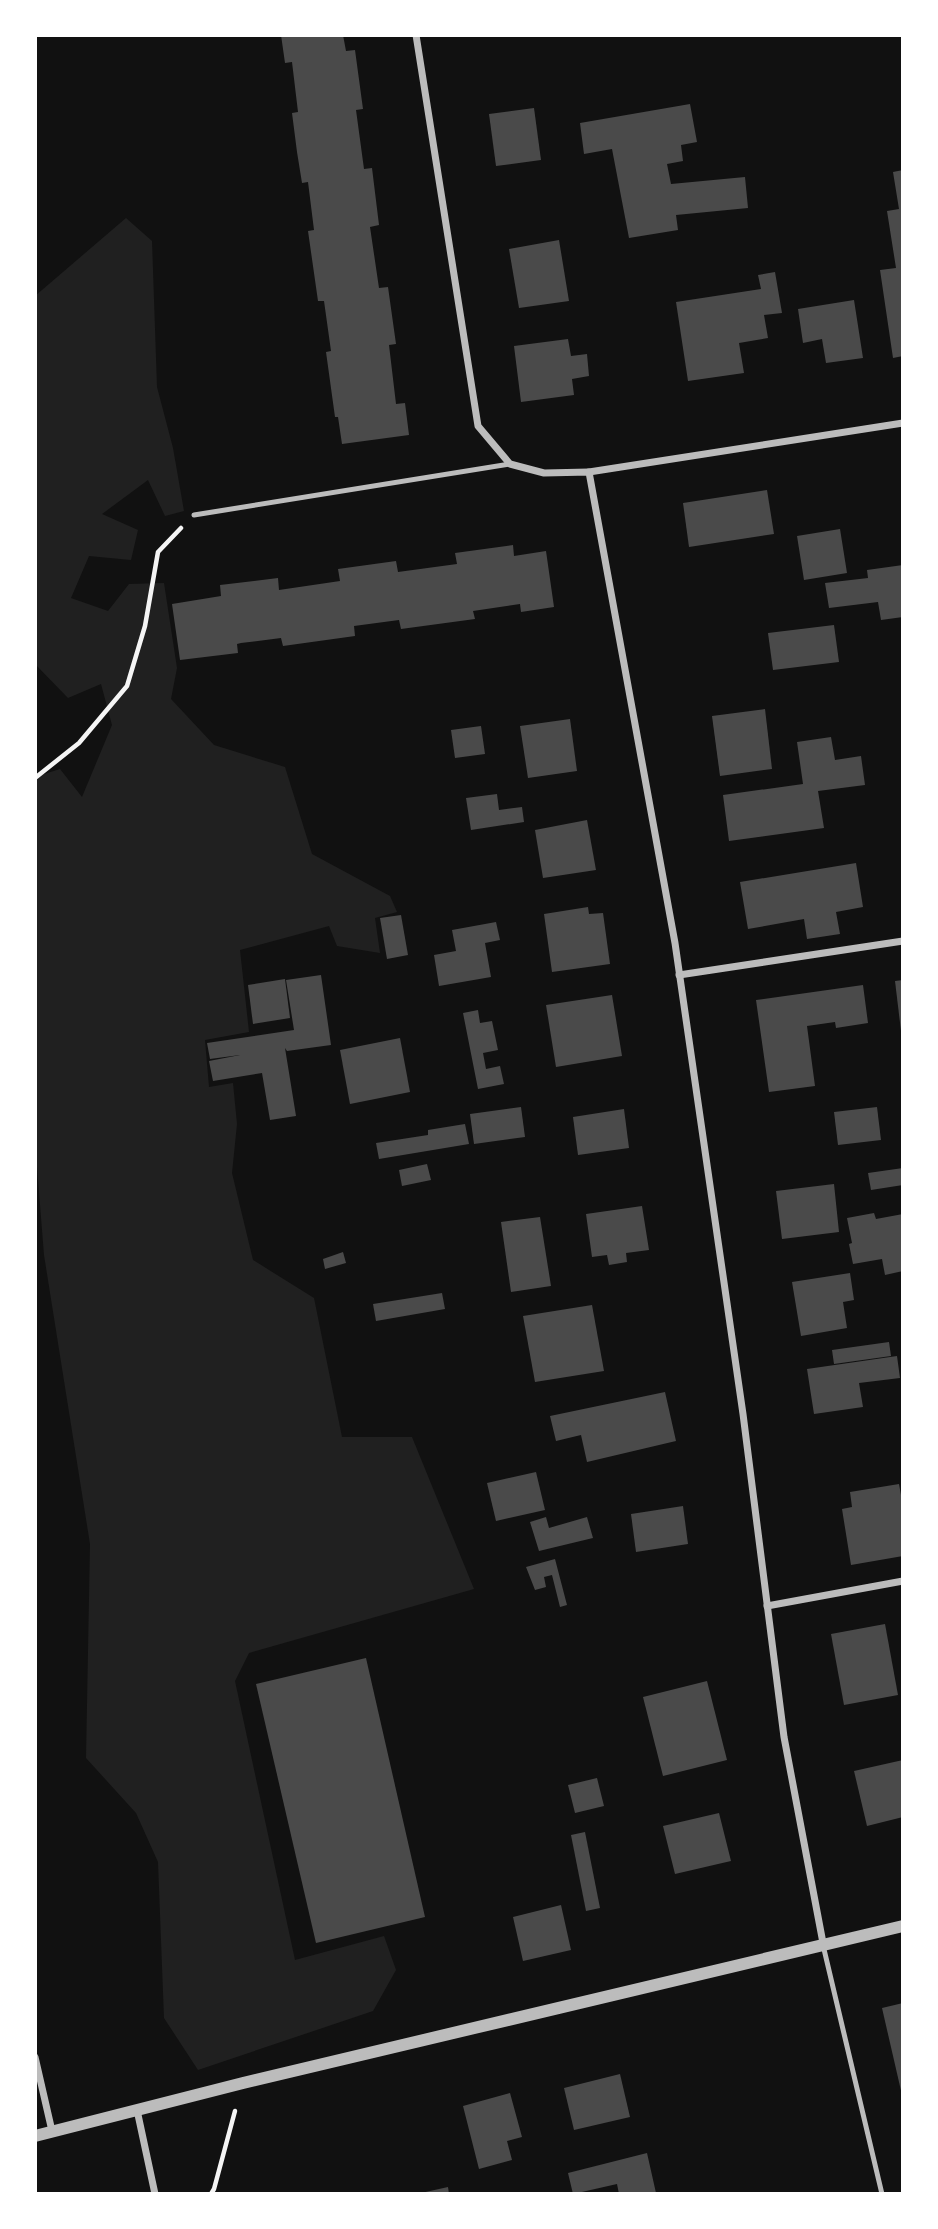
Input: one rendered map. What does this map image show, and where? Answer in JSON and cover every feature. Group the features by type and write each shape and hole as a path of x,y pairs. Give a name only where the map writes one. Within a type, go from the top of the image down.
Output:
{"street":[{"path":"416,35 478,426 510,464 544,473 589,472 903,423"},
{"path":"589,472 679,975 743,1414 784,1737 823,1943"},
{"path":"679,975 903,941"},
{"path":"767,1606 903,1581"},
{"path":"35,2136 243,2083 903,1926"},
{"path":"35,2057 52,2131"},
{"path":"137,2109 155,2194"}],"lane":[{"path":"194,515 510,464"},
{"path":"823,1943 882,2194"}],"path":[{"path":"35,778 79,743 127,686 145,625 158,552 194,515"},
{"path":"211,2194 243,2083"}],"shaded area":[{"path":"126,218 152,241 157,387 173,448 184,511 165,516 148,480 102,514 138,530 131,560 89,556 71,598 108,611 129,584 164,583 177,668 171,699 214,745 285,767 312,854 390,896 397,912 375,918 380,953 337,946 329,926 240,950 249,1032 205,1040 209,1087 233,1083 237,1124 232,1173 253,1260 314,1298 342,1437 412,1437 474,1589 249,1653 235,1681 295,1960 384,1936 396,1970 373,2011 198,2070 164,2018 158,1862 136,1813 86,1758 90,1544 44,1255 35,1142 35,777 60,769 82,797 112,725 101,684 68,698 35,664 35,296"}],"building":[{"path":"281,35 343,35 346,51 355,50 363,109 356,110 364,169 372,168 379,225 370,227 379,288 388,287 396,344 389,345 396,404 405,403 409,435 342,444 338,417 335,417 326,352 331,351 324,301 318,301 308,231 314,230 308,182 302,183 297,152 292,113 298,112 292,62 285,63"},
{"path":"690,104 697,142 681,145 683,161 667,164 671,184 745,177 748,208 676,215 678,230 629,238 612,149 584,154 580,123"},
{"path":"534,108 541,160 496,166 489,114"},
{"path":"903,170 903,356 893,358 880,270 896,268 887,211 899,209 893,172"},
{"path":"559,240 569,301 519,308 509,249"},
{"path":"775,272 782,313 764,315 768,338 739,343 744,373 688,381 676,302 761,289 758,275"},
{"path":"854,300 863,358 826,363 822,339 803,343 798,309"},
{"path":"568,339 571,356 587,354 589,376 572,379 574,395 521,402 514,346"},
{"path":"767,490 774,534 689,547 683,503"},
{"path":"840,529 847,573 804,580 797,536"},
{"path":"513,545 514,556 546,551 554,607 521,612 520,604 473,611 475,619 401,629 399,620 354,626 355,636 283,646 281,638 241,643 237,644 238,653 180,660 172,604 221,596 220,585 278,578 279,590 340,581 338,569 396,561 398,572 457,564 455,553"},
{"path":"903,565 903,617 881,620 878,602 829,608 825,583 868,578 867,570"},
{"path":"834,625 839,662 773,670 768,633"},
{"path":"765,709 772,769 720,776 712,716"},
{"path":"570,719 577,771 528,778 520,726"},
{"path":"481,726 485,754 455,758 451,730"},
{"path":"831,737 835,760 861,756 865,785 818,791 824,828 729,841 723,795 803,784 797,742"},
{"path":"497,794 499,810 522,807 524,822 471,830 466,798"},
{"path":"587,820 596,870 543,878 535,830"},
{"path":"856,863 863,907 836,912 840,934 807,939 804,919 748,929 740,882"},
{"path":"588,907 589,914 603,913 610,964 552,972 544,914"},
{"path":"401,915 408,955 387,959 380,918"},
{"path":"496,922 500,940 485,943 491,977 439,986 434,955 456,951 452,930"},
{"path":"321,975 331,1045 287,1051 285,1048 296,1116 270,1120 262,1073 213,1081 209,1061 240,1055 210,1059 207,1043 294,1030 286,980"},
{"path":"285,979 290,1018 253,1024 248,985"},
{"path":"903,980 903,1031 901,1031 895,981"},
{"path":"863,985 868,1023 836,1028 835,1022 807,1026 815,1086 769,1092 756,1000"},
{"path":"612,995 622,1056 556,1067 546,1005"},
{"path":"478,1010 480,1023 492,1021 498,1050 483,1053 486,1069 500,1066 504,1084 478,1089 463,1013"},
{"path":"400,1038 410,1092 350,1104 340,1050"},
{"path":"521,1107 525,1137 474,1144 470,1114"},
{"path":"877,1107 881,1140 838,1145 834,1112"},
{"path":"624,1109 629,1148 578,1155 573,1117"},
{"path":"465,1124 469,1144 379,1159 376,1143 428,1135 428,1130"},
{"path":"427,1164 431,1180 402,1186 399,1170"},
{"path":"903,1168 903,1185 871,1190 868,1173"},
{"path":"834,1184 839,1232 782,1239 776,1191"},
{"path":"642,1206 649,1250 626,1253 627,1262 609,1265 607,1255 592,1257 586,1214"},
{"path":"874,1213 876,1219 903,1214 903,1271 885,1275 882,1259 853,1264 847,1218"},
{"path":"540,1217 551,1286 511,1292 501,1222"},
{"path":"343,1252 346,1263 325,1269 323,1259"},
{"path":"850,1273 854,1300 843,1302 847,1328 801,1336 792,1282"},
{"path":"442,1293 445,1309 376,1321 373,1304"},
{"path":"592,1305 604,1371 535,1382 523,1316"},
{"path":"889,1342 891,1356 834,1364 832,1350"},
{"path":"897,1356 900,1378 859,1383 863,1407 814,1414 807,1369"},
{"path":"665,1392 676,1441 587,1462 581,1435 556,1441 550,1416"},
{"path":"536,1472 545,1510 496,1521 487,1483"},
{"path":"899,1484 903,1506 903,1556 851,1565 842,1509 852,1507 850,1492"},
{"path":"683,1506 688,1544 636,1552 631,1514"},
{"path":"546,1517 549,1528 587,1517 593,1538 539,1551 530,1522"},
{"path":"555,1559 567,1605 560,1607 552,1575 544,1577 546,1587 535,1590 526,1567"},
{"path":"885,1624 898,1695 844,1705 831,1634"},
{"path":"366,1658 425,1917 316,1943 256,1684"},
{"path":"707,1681 727,1760 663,1776 643,1697"},
{"path":"903,1760 903,1817 867,1826 854,1771"},
{"path":"597,1778 604,1806 575,1813 568,1785"},
{"path":"719,1813 731,1861 675,1874 663,1826"},
{"path":"585,1832 600,1908 586,1911 571,1835"},
{"path":"561,1905 571,1950 523,1961 513,1917"},
{"path":"903,2003 903,2095 902,2095 882,2008"},
{"path":"620,2074 630,2117 574,2130 564,2088"},
{"path":"510,2093 522,2137 507,2141 512,2160 479,2169 463,2106"},
{"path":"647,2153 656,2193 619,2194 617,2184 573,2194 568,2173"},
{"path":"448,2187 449,2194 421,2194 421,2193"}]}
